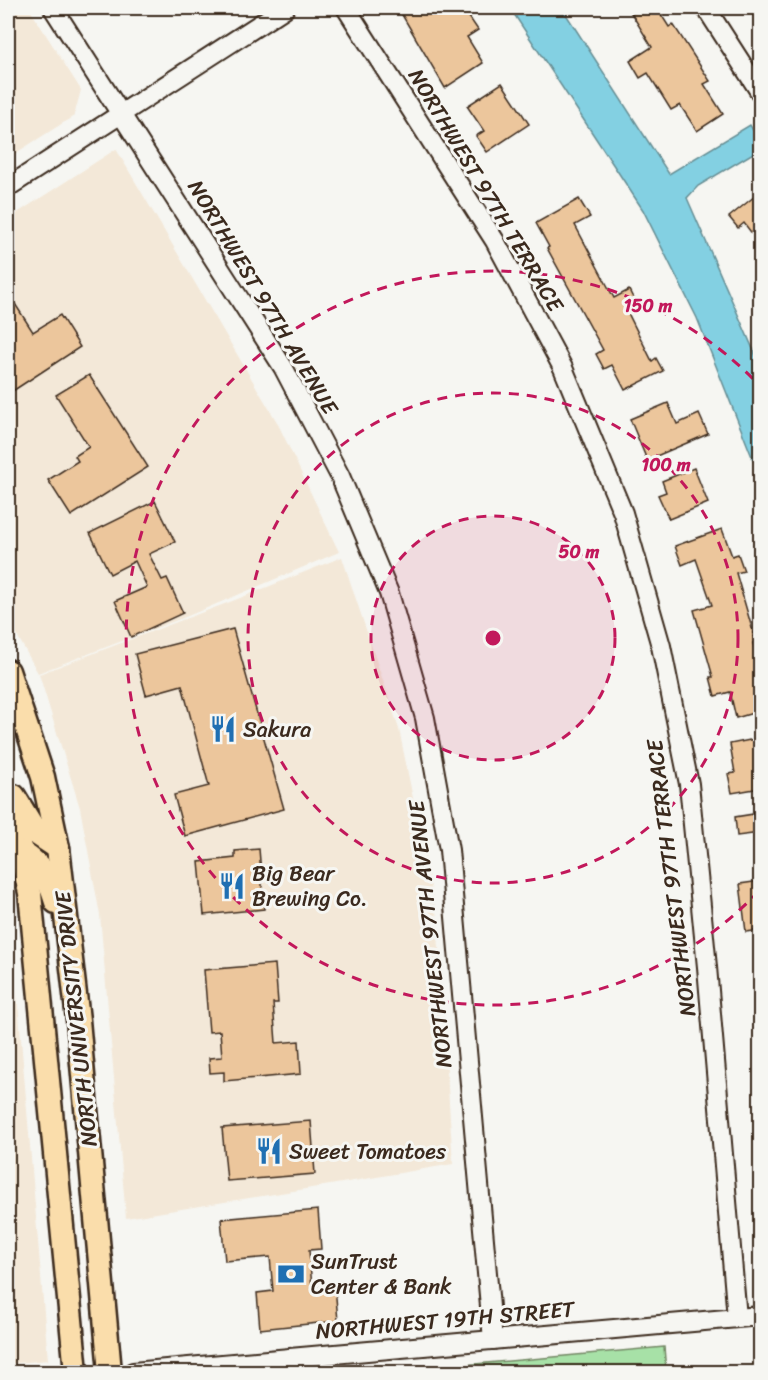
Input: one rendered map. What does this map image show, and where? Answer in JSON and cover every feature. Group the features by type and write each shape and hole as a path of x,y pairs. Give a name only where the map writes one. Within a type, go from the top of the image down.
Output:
{"main road":[{"name":"NORTH UNIVERSITY DRIVE","path":"8,672 43,777 58,848 70,946 110,1372"},
{"path":"8,784 37,834 58,848"},
{"name":"NORTH UNIVERSITY DRIVE","path":"8,794 30,893 75,1372"},
{"path":"21,852 36,862 47,876 70,946"}],"street":[{"name":"NORTHWEST 97TH AVENUE","path":"53,8 283,367 340,476 389,594 425,718 449,850 494,1340"},
{"path":"8,187 285,8"},
{"name":"NORTHWEST 97TH TERRACE","path":"346,8 495,241 563,368 623,513 661,646 689,784 708,968 737,1318"},
{"path":"707,8 760,92"},
{"name":"NORTHWEST 19TH STREET","path":"133,1372 760,1316"}],"shaded area":[{"path":"8,8 29,8 81,90 74,116 8,158"},
{"path":"116,149 277,422 339,552 188,616 38,673 8,619 8,219"},
{"path":"342,557 399,729 437,917 453,1164 126,1218 100,915 80,808 39,674"},
{"path":"8,908 48,1360 8,1364"}],"green space":[{"path":"664,1347 666,1372 443,1372 442,1367"}],"water":[{"path":"510,8 562,8 669,174 750,125 760,142 760,149 698,186 687,198 760,365 760,477 697,318 643,210"}],"building":[{"path":"398,8 463,8 478,30 467,37 483,63 445,88"},
{"path":"628,8 657,8 669,27 673,24 710,81 704,84 723,114 697,131 680,105 671,110 648,73 640,78 630,61 652,47"},
{"path":"502,83 529,124 487,152 476,136 484,131 467,106"},
{"path":"760,192 760,244 744,223 738,228 729,217"},
{"path":"579,199 590,217 575,225 614,298 629,290 638,308 628,313 652,361 656,358 663,371 625,390 612,365 604,369 596,354 603,350 547,248 549,247 536,223"},
{"path":"8,293 33,332 60,315 80,347 8,394"},
{"path":"89,375 148,467 71,516 48,480 78,461 75,456 89,447 56,395"},
{"path":"668,403 677,424 699,414 708,434 647,460 630,419"},
{"path":"694,468 708,503 669,519 658,495 666,492 662,481"},
{"path":"155,501 175,542 149,554 162,580 167,578 183,613 131,637 115,601 147,587 135,561 110,574 90,533"},
{"path":"722,529 732,556 738,554 744,571 736,573 756,642 753,643 760,671 760,711 736,718 730,692 715,696 710,677 713,677 694,610 712,605 696,559 682,565 675,546"},
{"path":"233,629 284,809 185,836 174,795 209,786 182,685 146,695 135,654"},
{"path":"760,738 760,788 732,793 728,774 735,773 730,744"},
{"path":"760,813 760,833 737,836 735,817"},
{"name":"Big Bear Brewing Co.","path":"259,849 264,909 204,915 199,862 235,858 235,851"},
{"path":"760,881 760,930 746,932 740,884"},
{"path":"275,964 278,1003 273,1003 276,1043 299,1041 301,1074 224,1081 224,1072 210,1073 209,1058 222,1057 220,1031 209,1032 204,970"},
{"name":"Sweet Tomatoes","path":"311,1121 315,1174 227,1181 222,1128"},
{"name":"SunTrust Center & Bank","path":"318,1210 321,1249 309,1250 312,1288 335,1286 338,1321 260,1329 257,1293 273,1291 270,1257 225,1261 221,1219"}],"place":[{"name":"Sakura","path":"223,729"},
{"name":"Big Bear Brewing Co.","path":"232,886"},
{"name":"Sweet Tomatoes","path":"269,1151"},
{"name":"SunTrust Center & Bank","path":"291,1274"}]}
